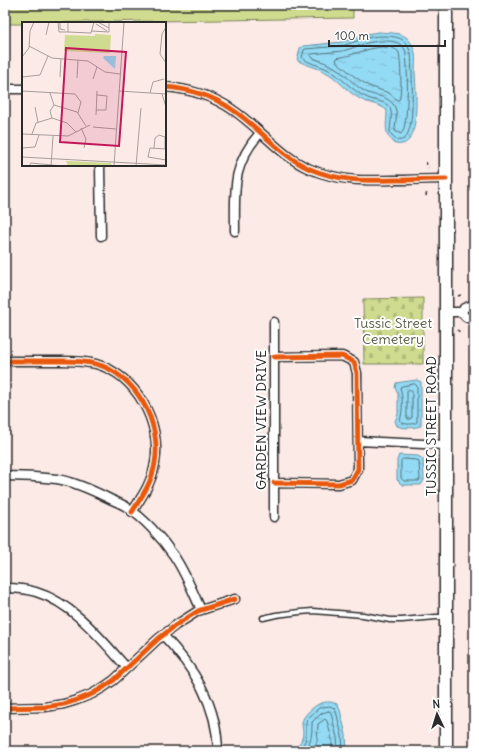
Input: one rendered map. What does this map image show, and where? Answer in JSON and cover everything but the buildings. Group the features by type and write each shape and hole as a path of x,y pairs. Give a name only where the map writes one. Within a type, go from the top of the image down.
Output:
{"main road":[{"name":"TUSSIC STREET ROAD","path":"446,5 446,751"}],"street":[{"path":"166,87 192,91 216,100 234,110 283,153 295,161 322,173 338,178 363,181 446,179"},
{"path":"5,89 22,89"},
{"path":"235,231 235,190 240,165 245,153 260,133"},
{"path":"100,166 101,236"},
{"path":"462,312 464,308 474,306"},
{"path":"446,312 462,312"},
{"path":"462,312 464,316 474,319"},
{"name":"GARDEN VIEW DRIVE","path":"274,322 274,517"},
{"path":"274,357 342,356 354,362 357,373 358,440 358,469 352,480 339,484 274,482"},
{"path":"5,362 70,360 97,364 118,375 137,392 151,419 156,438 156,450 155,462 148,486 132,512"},
{"path":"358,440 446,445"},
{"path":"5,476 31,476 69,482 86,487 124,506 150,527 174,557 185,574 201,610"},
{"path":"5,588 24,589 36,592 60,603 81,620 127,668"},
{"path":"5,708 45,707 77,700 104,687 163,635 181,622 201,610 235,599"},
{"path":"163,635 196,676 203,688 212,713 217,735 218,751"}],"lane":[{"path":"263,618 313,611 363,615 390,620 446,617"}],"path":[{"path":"426,162 428,168"},
{"path":"426,196 427,191"}],"green space":[{"path":"5,5 353,5 353,18 22,22 22,24 5,24"},
{"name":"Tussic Street Cemetery","path":"423,298 423,364 364,364 363,299"}],"water":[{"path":"379,32 397,33 403,35 409,40 415,53 415,123 411,137 405,143 401,144 393,143 388,135 386,128 387,111 385,109 379,105 358,98 332,76 320,69 298,61 297,58 300,48 303,46 342,42 366,34"},
{"path":"417,380 421,382 421,426 403,428 397,426 395,421 398,414 398,394 395,388 396,383"},
{"path":"399,455 418,456 423,459 424,480 421,485 402,485 397,480 397,460"},
{"path":"323,702 337,704 340,710 346,735 347,751 293,751 300,743 303,734 302,723 306,714 318,704"}],"cycle path":[{"path":"166,87 183,89 201,94 225,105 243,117 289,157 310,169 321,173 341,178 361,180 446,179"},
{"path":"274,357 342,356 354,362 357,373 358,469 352,480 339,484 274,483"},
{"path":"5,361 74,361 96,364 123,378 134,390 150,417 156,448 152,476 132,512"},
{"path":"5,708 45,707 64,704 92,694 114,680 158,639 176,625 198,611 235,599"}]}
